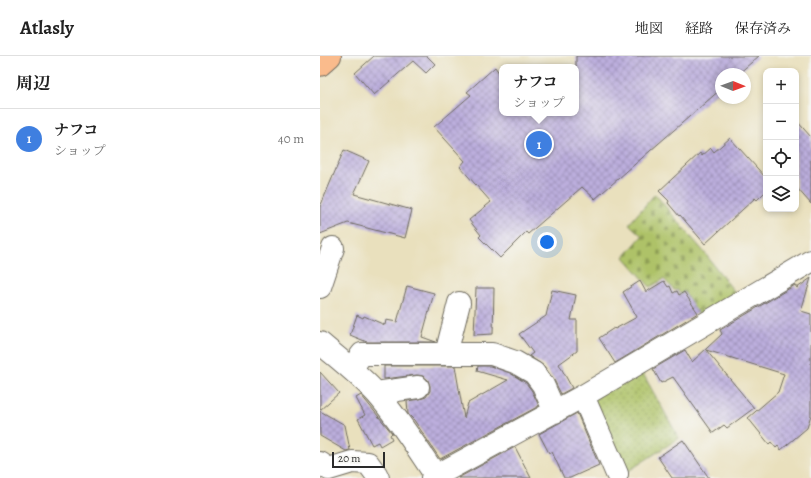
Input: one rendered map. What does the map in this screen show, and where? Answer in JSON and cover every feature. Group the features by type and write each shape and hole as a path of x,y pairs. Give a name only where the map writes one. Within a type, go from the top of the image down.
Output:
{"highway":[{"path":"320,65 330,56"}],"street":[{"path":"320,287 333,248"},
{"path":"320,343 351,369 376,393 392,412 434,477 584,396 805,270"},
{"path":"446,354 460,303"},
{"path":"351,369 362,354 492,354 515,362 534,372 543,385 555,412"},
{"path":"376,393 418,387"},
{"path":"584,396 617,474"},
{"path":"320,464 329,469 352,462 368,463 378,478"}],"green space":[{"path":"655,194 704,252 736,294 699,315 684,292 680,294 678,290 674,290 664,279 650,287 624,257 642,236 629,224"},
{"path":"641,370 679,438 624,474 590,396"}],"building":[{"path":"374,56 427,56 435,64 426,73 413,61 374,95 355,73"},
{"path":"576,56 759,56 745,68 715,68 715,94 595,199 582,187 528,234 526,232 500,258 479,237 481,235 469,220 491,202 460,167 465,161 434,127 471,95 467,92 495,67 499,73 499,116 579,116 579,64 576,64"},
{"path":"799,123 811,137 811,204 799,190"},
{"path":"730,138 763,175 763,194 757,200 755,198 705,244 680,215 679,216 668,203 669,201 659,191 700,153 702,156 711,148 714,152"},
{"path":"344,150 369,161 354,194 412,210 405,238 348,223 320,234 320,207"},
{"path":"811,278 801,311 811,314 811,415 807,428 781,450 778,446 776,448 771,442 769,444 748,418 778,392 784,374 706,350 754,408 727,428 724,425 713,433 673,377 661,383 653,369 685,350 692,362 722,334 720,330 795,285 797,288"},
{"path":"640,281 646,292 664,281 668,287 670,286 673,293 677,291 679,295 684,292 698,313 615,363 599,338 614,328 615,329 637,317 623,292"},
{"path":"407,286 434,293 422,337 436,342 367,342 350,335 357,315 363,318 364,316 385,325 386,320 397,322"},
{"path":"476,288 494,288 493,334 474,335"},
{"path":"552,290 576,295 571,320 577,320 577,351 559,364 572,388 561,394 554,380 544,366 529,356 533,353 519,334 546,316"},
{"path":"384,366 455,366 464,418 468,403 508,380 477,371 478,366 490,366 510,373 526,383 532,391 539,406 440,459 414,420 408,414 407,401 426,397 430,391 428,380 423,376 417,375 384,379"},
{"path":"320,372 339,393 320,410"},
{"path":"361,395 392,433 390,435 392,439 380,446 378,442 372,445 358,419 365,415 356,398"},
{"path":"320,411 345,425 350,450 346,451 320,436"},
{"path":"577,413 599,465 570,478 564,478 552,452 549,453 539,434"},
{"path":"683,440 709,478 672,478 658,457"},
{"path":"515,447 531,478 458,478"}],"place":[{"name":"ナフコ","path":"539,144"}]}
